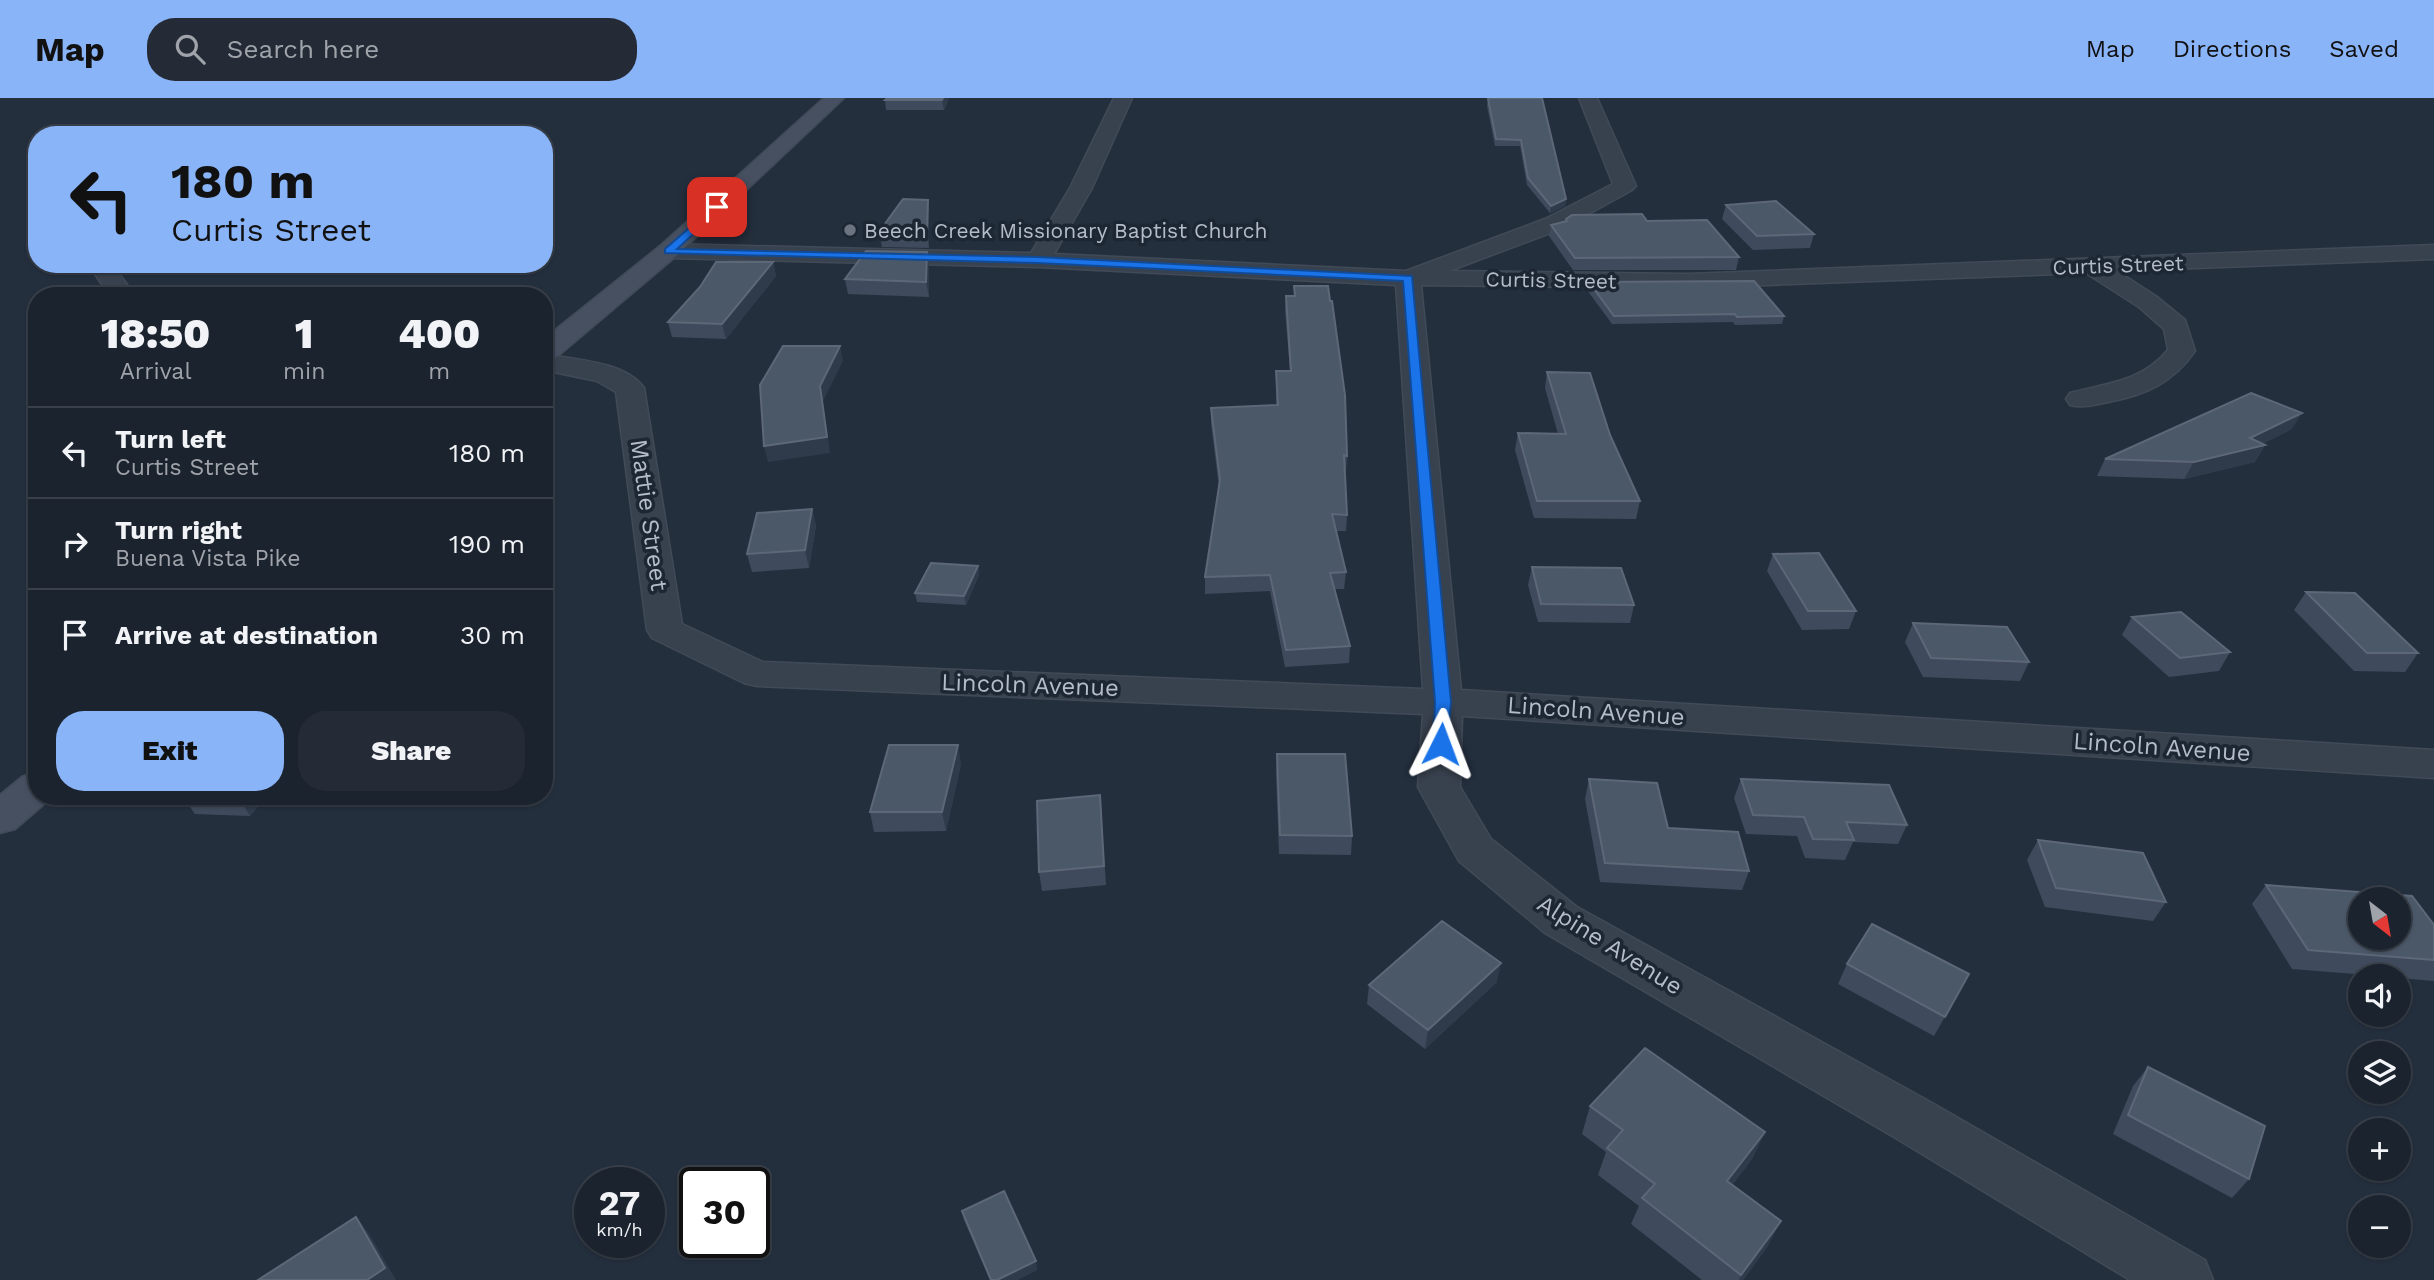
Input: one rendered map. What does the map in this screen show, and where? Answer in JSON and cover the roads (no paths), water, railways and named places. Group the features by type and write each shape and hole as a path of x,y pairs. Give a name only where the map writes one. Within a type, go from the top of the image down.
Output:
{"main road":[{"path":"553,346 668,251 835,98"},
{"path":"0,818 28,795"}],"street":[{"path":"1038,260 1081,188 1123,98"},
{"path":"1408,278 1553,224 1625,186 1588,98"},
{"name":"Curtis Street","path":"668,251 1038,260 1408,278 1688,281 2434,252"},
{"path":"2080,399 2140,387 2167,371 2182,351 2176,326 2148,302 2092,266"},
{"name":"Alpine Avenue","path":"1408,278 1443,702 1438,787 1475,850 1561,920 1913,1120 2184,1280"},
{"name":"Mattie Street","path":"553,364 604,374 630,388 665,630 757,674"},
{"name":"Lincoln Avenue","path":"757,674 1443,702 2434,764"}],"place":[{"name":"Beech Creek Missionary Baptist Church","path":"850,230"}]}
